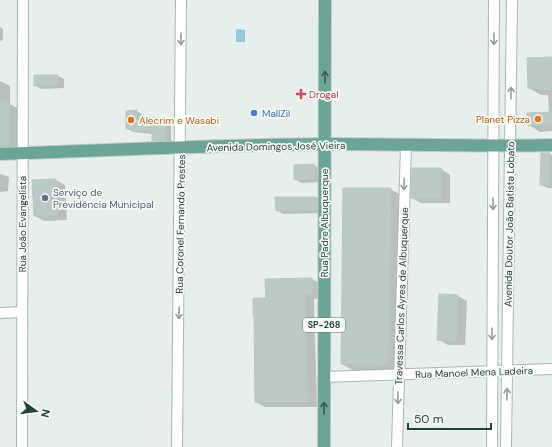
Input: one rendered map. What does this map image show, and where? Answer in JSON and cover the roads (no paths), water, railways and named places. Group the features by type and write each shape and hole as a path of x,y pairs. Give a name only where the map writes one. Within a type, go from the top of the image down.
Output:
{"main road":[{"name":"Rua Padre Albuquerque","path":"324,447 325,0"},
{"name":"Avenida Domingos José Vieira","path":"0,154 325,144 406,146 552,145"}],"street":[{"name":"Rua João Evangelista","path":"22,447 23,0"},
{"name":"Rua Coronel Fernando Prestes","path":"177,447 181,0"},
{"name":"Avenida Doutor João Batista Lobato","path":"492,447 494,0"},
{"name":"Avenida Doutor João Batista Lobato","path":"506,447 512,0"},
{"name":"Travessa Carlos Ayres de Albuquerque","path":"397,447 406,146"},
{"path":"0,313 22,312"},
{"name":"Rua Manoel Mena Ladeira","path":"324,377 552,368"}],"water":[{"path":"236,29 245,30 245,42 236,42"}],"place":[{"name":"Drogal","path":"301,94"},
{"name":"MallZil","path":"254,113"},
{"name":"Planet Pizza","path":"538,119"},
{"name":"Alecrim e Wasabi","path":"131,120"},
{"name":"Serviço de Previdência Municipal","path":"45,198"}]}
